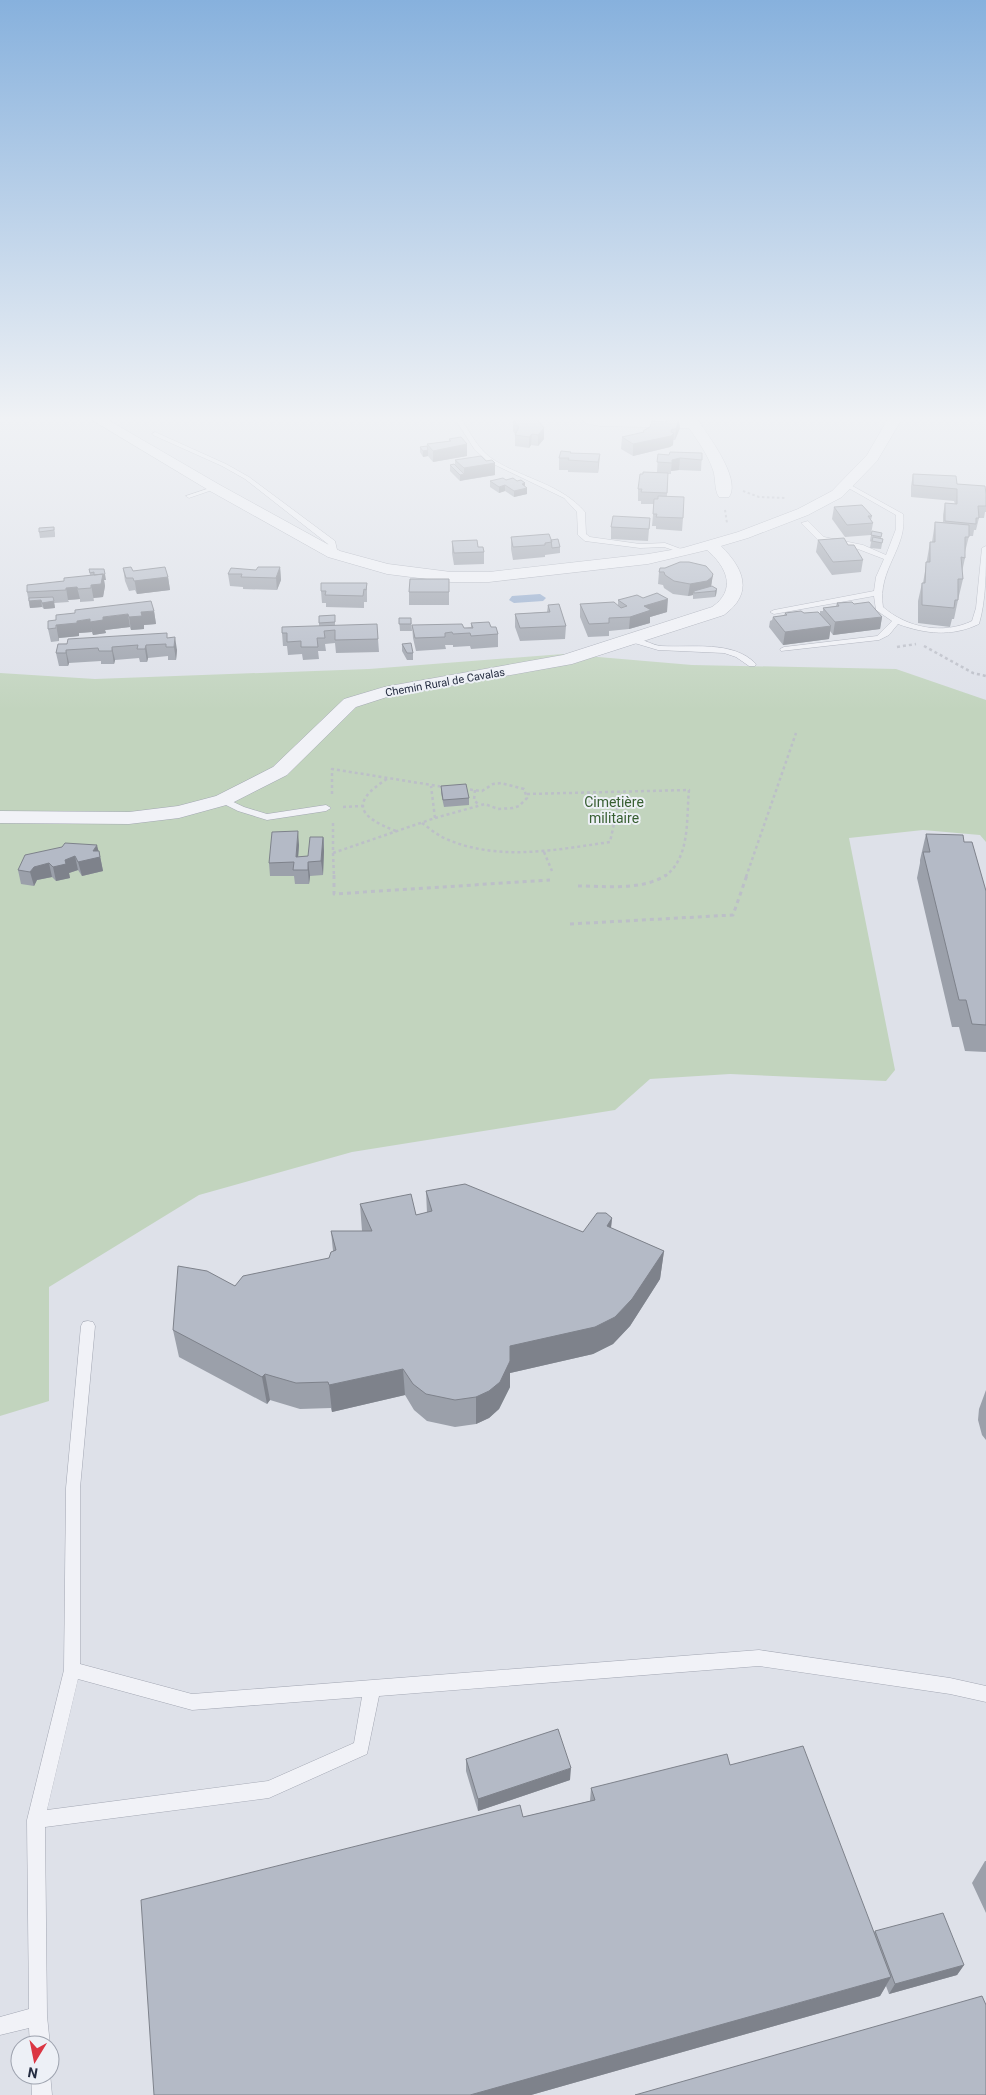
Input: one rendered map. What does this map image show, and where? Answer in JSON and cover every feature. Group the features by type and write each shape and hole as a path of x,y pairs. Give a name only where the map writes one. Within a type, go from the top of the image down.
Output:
{"street":[{"path":"263,515 334,554 387,569 423,575 470,577 489,577 648,559 685,552 727,540 795,515"},
{"name":"Chemin Rural de Cavalas","path":"0,817 129,818 179,812 223,800 280,771 350,704 384,692 566,660 718,612 731,601 735,590 732,571 724,558 710,545"}],"lane":[{"path":"295,515 332,543 334,554"},
{"path":"581,515 582,534 588,539 640,546 665,545 685,552"},
{"path":"899,515 900,526 880,577 877,593 879,608 896,621 918,628 948,631 960,630 976,622 980,608 986,548"},
{"path":"805,524 822,539 860,547 888,558"},
{"path":"774,612 877,593"},
{"path":"784,649 879,638 896,621"},
{"path":"634,640 658,648 724,650 739,655 752,664"},
{"path":"223,800 241,809 267,817 326,808"},
{"path":"39,2035 36,1820 72,1670 73,1488 88,1326"},
{"path":"72,1670 192,1702 759,1658 950,1686 986,1694"},
{"path":"36,1820 268,1789 361,1748 372,1688"},
{"path":"0,2026 38,2016"}],"path":[{"path":"725,515 727,540"},
{"path":"570,924 733,915 796,733"},
{"path":"332,798 332,769 448,788"},
{"path":"388,779 374,786 365,794 362,806 367,817 380,825 397,831"},
{"path":"457,788 482,791 493,784 510,784 524,789 527,794"},
{"path":"431,786 435,818"},
{"path":"475,790 474,800 479,805"},
{"path":"527,794 689,790 680,861 669,876 652,883 578,886"},
{"path":"422,822 436,835 456,844 479,849 516,853 544,852 610,842 621,792"},
{"path":"334,853 422,822 479,805 485,804 498,809 513,808 524,802 527,794"},
{"path":"333,817 334,894 550,880"},
{"path":"544,852 552,871"}],"green space":[{"name":"Cimetière militaire","path":"563,654 692,665 896,669 986,700 986,842 980,835 923,830 849,838 895,1070 886,1081 730,1074 650,1079 615,1110 352,1152 199,1195 49,1287 49,1401 0,1416 0,673 95,679 369,669"}],"water":[{"path":"540,594 546,598 543,601 514,603 509,600 512,596"}],"building":[{"path":"657,515 683,515 683,518 656,517"},
{"path":"840,515 872,516 868,516 873,523 847,525"},
{"path":"945,515 979,515 979,518 976,518 976,524 945,521"},
{"path":"613,516 650,518 649,529 611,527"},
{"path":"935,522 969,525 969,537 965,537 965,558 961,557 963,579 958,579 958,600 955,600 954,608 922,605 922,583 925,583 926,562 930,562 930,542 935,542"},
{"path":"54,527 54,530 39,532 39,528"},
{"path":"872,531 882,533 881,537 871,535"},
{"path":"549,534 552,542 545,543 545,545 513,547 511,537"},
{"path":"873,537 883,539 882,543 872,541"},
{"path":"844,538 848,545 854,545 863,560 833,562 818,540"},
{"path":"558,539 560,547 552,548 551,540"},
{"path":"477,540 478,547 483,547 484,552 454,553 452,541"},
{"path":"680,562 706,566 713,574 712,577 707,581 690,584 674,581 665,575 664,572 659,572 660,568"},
{"path":"131,567 133,571 165,567 168,577 134,581 133,578 126,578 123,568"},
{"path":"258,567 280,567 276,578 241,577 242,574 228,574 231,568 256,570"},
{"path":"89,569 104,569 105,574 94,575 94,572 90,573"},
{"path":"103,574 101,584 91,585 91,588 78,589 77,587 66,588 66,590 27,592 27,585 64,581 64,578"},
{"path":"410,579 449,579 449,592 409,592"},
{"path":"321,583 367,583 363,596 325,595 326,591 321,591"},
{"path":"712,586 717,589 715,591 694,593 694,591"},
{"path":"657,593 668,599 644,606 651,610 630,617 609,618 609,623 589,624 580,604 614,602 621,608 627,606 618,600 637,595 643,598"},
{"path":"53,597 54,601 42,603 41,600 29,601 29,598"},
{"path":"151,601 154,611 141,612 142,616 129,617 128,614 103,617 103,620 77,621 77,623 56,625 56,628 48,629 48,621 56,620 56,615 75,613 75,610"},
{"path":"852,602 854,604 869,602 882,617 835,622 823,608 839,606 837,603"},
{"path":"559,604 566,626 520,628 515,614 550,612 548,605"},
{"path":"801,611 804,613 818,612 831,626 785,632 773,617"},
{"path":"335,615 335,622 319,623 319,616"},
{"path":"399,618 411,618 411,624 399,624"},
{"path":"489,622 491,627 496,627 498,634 471,636 470,633 453,634 452,632 445,633 445,637 415,638 412,625 462,624 464,628 473,628 471,623"},
{"path":"377,624 378,639 335,640 335,630 324,631 325,638 317,638 318,647 301,647 301,641 287,642 287,633 282,633 282,627"},
{"path":"167,633 167,638 175,637 174,647 166,647 166,644 146,645 145,649 137,649 138,645 112,647 112,651 99,651 98,648 66,650 66,653 56,653 58,644 67,644 68,639"},
{"path":"411,643 413,653 407,653 402,644"},
{"path":"466,784 469,798 443,800 441,786"},
{"path":"298,831 296,857 308,856 310,837 323,837 321,861 308,862 308,870 293,870 294,862 269,863 272,832"},
{"path":"926,834 963,835 964,842 972,842 986,891 986,1025 972,1024 966,1000 959,1000 923,852 930,852"},
{"path":"65,843 97,845 93,851 99,851 100,857 78,862 75,856 65,860 66,864 53,867 49,863 34,867 30,872 18,870 25,855 62,847"},
{"path":"465,1184 583,1232 597,1213 606,1213 612,1218 607,1226 664,1251 632,1299 615,1317 595,1327 510,1346 510,1361 500,1382 489,1391 476,1397 455,1400 426,1394 413,1384 403,1369 329,1385 328,1382 296,1383 265,1374 262,1377 173,1330 178,1266 207,1271 235,1286 243,1276 329,1258 331,1252 336,1250 331,1231 372,1231 360,1204 411,1194 416,1215 432,1211 426,1191"},
{"path":"558,1729 571,1768 478,1799 466,1759"},
{"path":"803,1746 891,1977 470,2095 154,2095 141,1900 520,1805 523,1817 595,1800 591,1788 727,1754 730,1765"},
{"path":"943,1913 964,1965 895,1984 875,1931"},
{"path":"982,1996 986,2005 986,2095 635,2095"}]}
